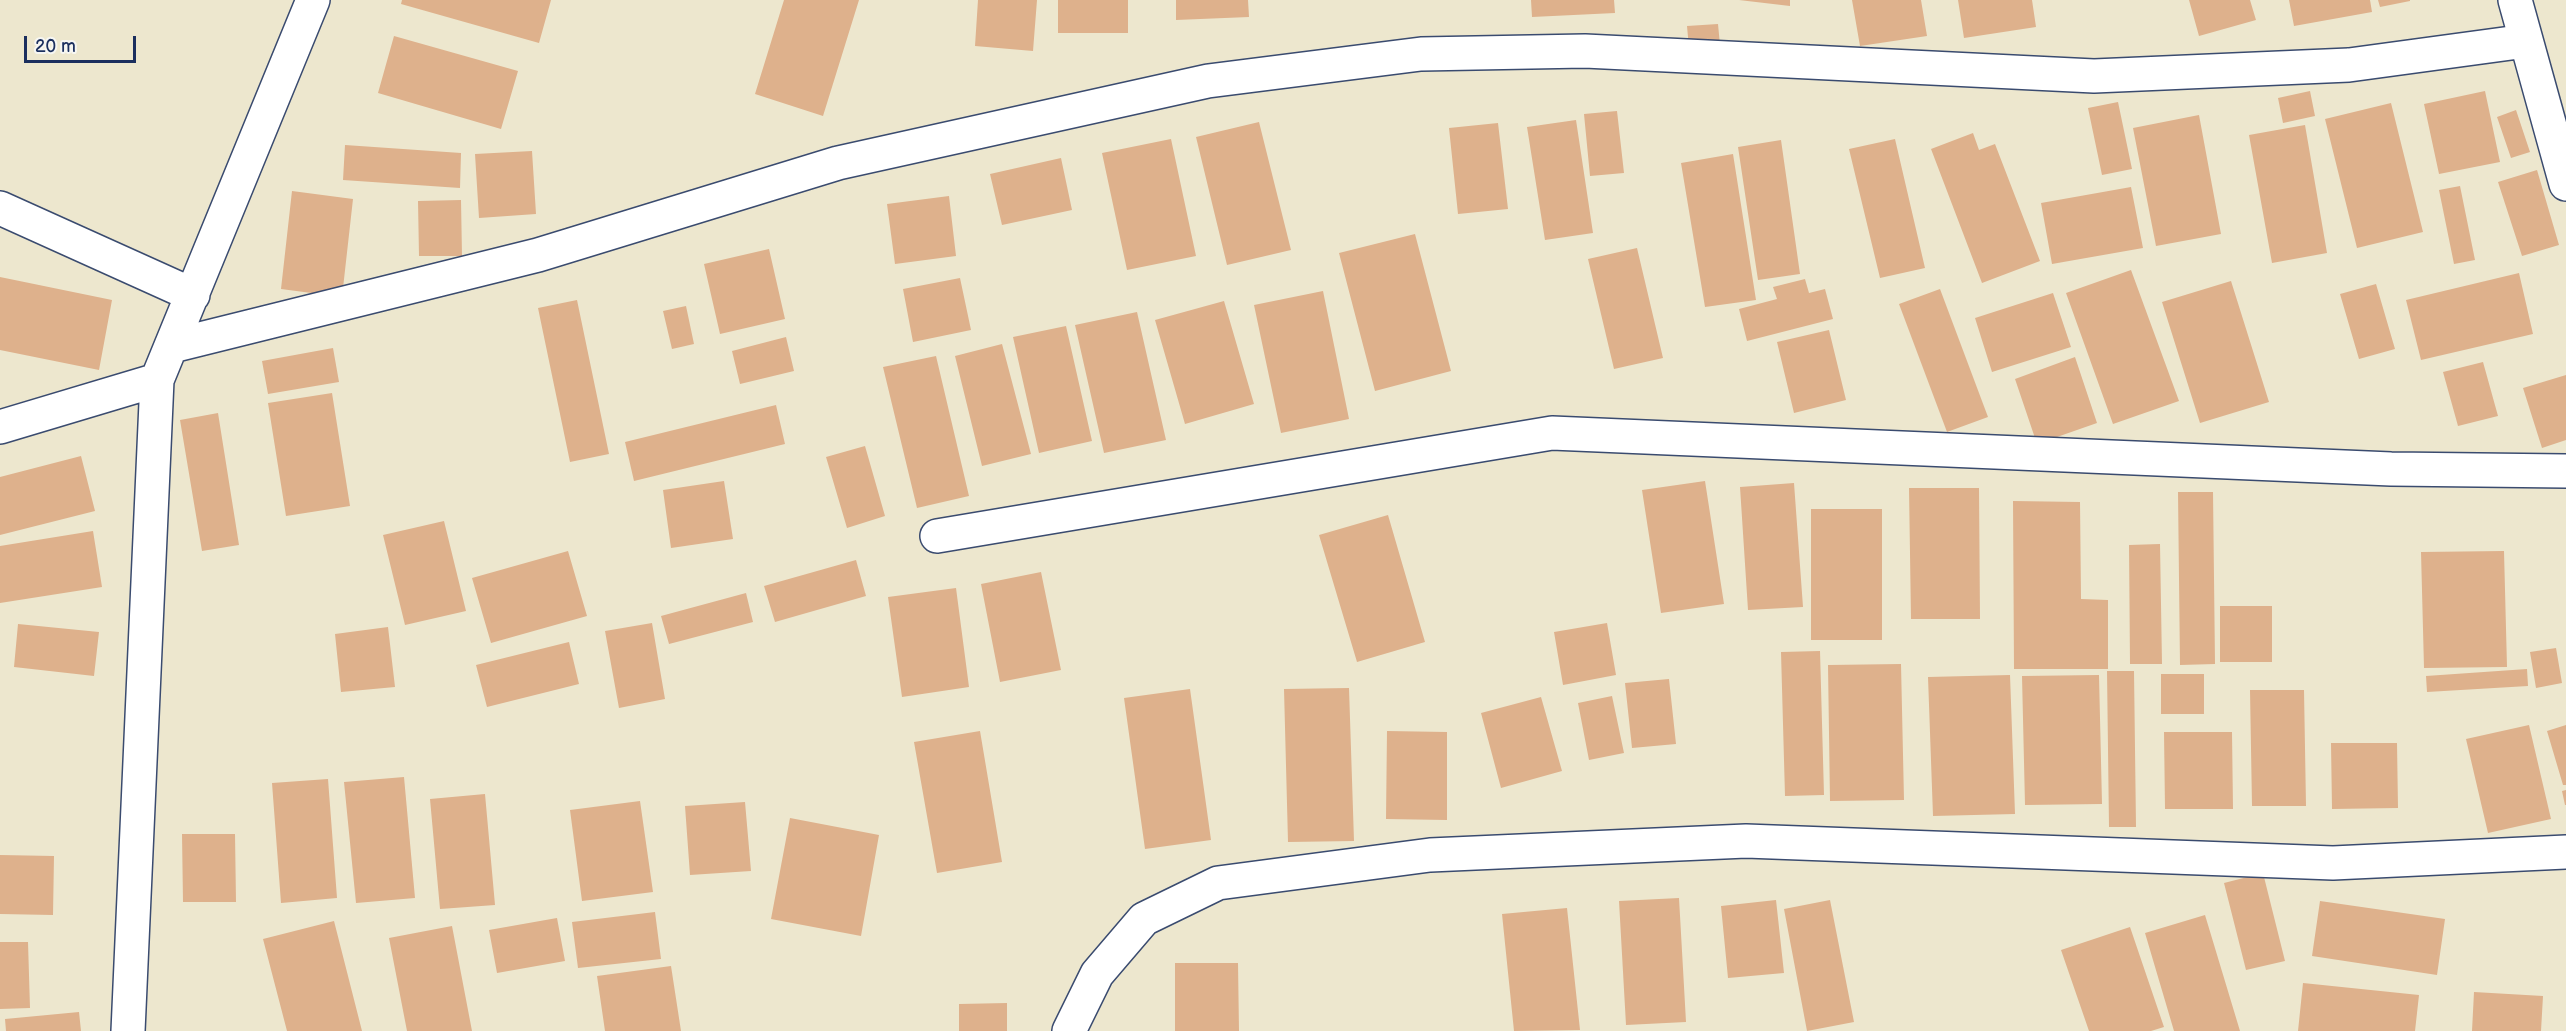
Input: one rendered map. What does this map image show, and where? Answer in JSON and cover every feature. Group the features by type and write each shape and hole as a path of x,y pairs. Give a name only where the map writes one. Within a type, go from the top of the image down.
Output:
{"street":[{"path":"128,1031 158,380 313,0"},
{"path":"2515,0 2566,184"},
{"path":"172,346 538,255 838,163 1208,81 1421,54 1585,51 2094,76 2349,65 2526,40"},
{"path":"0,208 193,295"},
{"path":"0,427 158,380"},
{"path":"937,536 1552,434 2391,470 2566,471"},
{"path":"1068,1031 1097,974 1144,919 1207,888 1218,883 1430,855 1746,841 2333,863 2566,852"}],"building":[{"path":"402,0 551,0 539,43 401,4"},
{"path":"784,0 859,0 823,116 755,94"},
{"path":"978,0 1037,0 1033,51 975,46"},
{"path":"1058,0 1128,0 1128,33 1058,33"},
{"path":"1176,0 1248,0 1249,17 1176,20"},
{"path":"1531,0 1614,0 1615,13 1532,17"},
{"path":"1739,0 1790,0 1790,6"},
{"path":"1852,0 1921,0 1927,36 1860,46"},
{"path":"1958,0 2032,0 2036,27 1964,38"},
{"path":"2189,0 2250,0 2256,20 2199,36"},
{"path":"2289,0 2370,0 2372,12 2294,26"},
{"path":"2378,0 2410,0 2410,1 2380,7"},
{"path":"1718,24 1720,45 1689,48 1687,26"},
{"path":"394,36 518,71 501,129 378,93"},
{"path":"2310,91 2315,116 2283,123 2278,98"},
{"path":"2485,91 2500,162 2439,174 2424,104"},
{"path":"2118,102 2132,169 2102,175 2088,108"},
{"path":"2391,103 2423,232 2357,248 2325,119"},
{"path":"2516,110 2530,152 2511,158 2497,117"},
{"path":"1617,111 1624,173 1590,176 1584,114"},
{"path":"2199,115 2221,234 2156,246 2133,128"},
{"path":"1576,120 1593,233 1545,240 1527,127"},
{"path":"1259,122 1291,250 1227,265 1196,137"},
{"path":"1498,123 1508,209 1458,214 1449,128"},
{"path":"2305,125 2327,253 2272,263 2249,135"},
{"path":"1973,133 1979,150 1995,144 2040,261 1982,283 1931,149"},
{"path":"1171,139 1196,256 1127,270 1102,153"},
{"path":"1895,139 1925,268 1880,278 1849,149"},
{"path":"1781,140 1800,274 1758,280 1738,147"},
{"path":"345,145 461,153 460,188 343,180"},
{"path":"532,151 536,214 479,218 475,154"},
{"path":"1733,154 1756,300 1705,307 1681,163"},
{"path":"1061,158 1072,210 1002,225 990,174"},
{"path":"2537,170 2559,245 2522,256 2498,182"},
{"path":"2460,186 2475,260 2454,264 2439,190"},
{"path":"2131,187 2143,248 2052,264 2041,203"},
{"path":"292,191 353,199 342,297 281,289"},
{"path":"949,196 956,256 895,264 887,204"},
{"path":"461,200 462,256 419,256 418,201"},
{"path":"1415,234 1451,371 1375,391 1339,253"},
{"path":"1637,248 1663,358 1614,369 1588,259"},
{"path":"769,249 785,319 720,334 704,264"},
{"path":"2131,270 2179,401 2113,424 2066,293"},
{"path":"2519,273 2533,334 2421,360 2406,300"},
{"path":"0,277 112,300 99,370 0,350"},
{"path":"960,278 971,330 913,342 903,289"},
{"path":"1805,279 1809,293 1825,289 1833,319 1747,341 1739,309 1777,299 1773,287"},
{"path":"2231,281 2269,402 2200,423 2162,302"},
{"path":"2376,284 2395,349 2359,359 2340,294"},
{"path":"1940,289 1988,417 1947,432 1899,304"},
{"path":"1323,291 1349,419 1281,433 1254,305"},
{"path":"2053,293 2071,347 1992,372 1975,318"},
{"path":"577,300 609,454 570,462 538,308"},
{"path":"1224,301 1254,404 1185,424 1155,320"},
{"path":"686,306 694,344 672,349 663,311"},
{"path":"1137,312 1166,440 1104,453 1075,325"},
{"path":"1066,326 1092,441 1039,453 1013,337"},
{"path":"1829,330 1846,400 1794,413 1777,342"},
{"path":"786,337 794,371 740,384 732,351"},
{"path":"1002,344 1031,454 982,466 955,356"},
{"path":"333,348 339,382 268,394 262,361"},
{"path":"936,356 969,496 917,508 883,367"},
{"path":"2075,357 2097,423 2037,444 2015,379"},
{"path":"2483,362 2498,416 2458,426 2443,372"},
{"path":"2566,375 2566,440 2542,448 2523,388"},
{"path":"332,393 350,506 286,516 268,403"},
{"path":"776,405 785,444 634,481 625,442"},
{"path":"218,413 239,545 202,551 180,420"},
{"path":"865,446 885,516 847,528 826,457"},
{"path":"81,456 95,511 0,535 0,477"},
{"path":"724,481 733,539 671,548 663,490"},
{"path":"1705,481 1724,604 1661,613 1642,490"},
{"path":"1794,483 1803,607 1748,610 1740,487"},
{"path":"1909,488 1979,488 1980,619 1911,619"},
{"path":"2178,492 2213,492 2215,664 2180,665"},
{"path":"2013,501 2080,502 2081,599 2108,600 2108,669 2014,669"},
{"path":"1811,509 1882,509 1882,640 1811,640"},
{"path":"1388,515 1425,642 1357,662 1319,535"},
{"path":"444,521 466,611 405,625 383,535"},
{"path":"93,531 102,587 0,603 0,546"},
{"path":"2160,544 2162,664 2130,664 2129,545"},
{"path":"568,551 587,616 491,643 472,578"},
{"path":"2504,551 2507,667 2424,668 2421,552"},
{"path":"856,560 866,596 775,622 764,586"},
{"path":"1041,572 1061,670 1000,682 981,584"},
{"path":"956,588 969,687 902,697 888,597"},
{"path":"746,593 753,622 669,644 661,616"},
{"path":"2220,606 2272,606 2272,662 2220,662"},
{"path":"652,623 665,699 619,708 605,631"},
{"path":"1607,623 1616,675 1563,685 1554,632"},
{"path":"18,624 99,632 94,676 14,667"},
{"path":"388,627 395,687 341,692 335,634"},
{"path":"569,642 579,684 487,707 476,665"},
{"path":"2556,648 2562,683 2536,688 2530,652"},
{"path":"1820,651 1824,795 1785,796 1781,652"},
{"path":"1901,664 1904,800 1830,801 1828,665"},
{"path":"2527,669 2528,686 2427,692 2426,676"},
{"path":"2107,671 2134,671 2136,827 2109,827"},
{"path":"2161,674 2204,674 2204,714 2161,714"},
{"path":"2010,675 2015,814 1933,816 1928,677"},
{"path":"2099,675 2102,804 2025,805 2022,676"},
{"path":"1669,679 1676,744 1632,748 1625,683"},
{"path":"1349,688 1354,841 1288,842 1284,689"},
{"path":"1190,689 1211,840 1145,849 1124,698"},
{"path":"2250,690 2304,690 2306,806 2252,806"},
{"path":"1612,696 1624,753 1589,760 1578,703"},
{"path":"1541,697 1562,771 1501,788 1481,713"},
{"path":"2529,725 2551,819 2488,833 2466,739"},
{"path":"2566,725 2566,785 2563,785 2547,731"},
{"path":"980,731 1002,862 937,873 914,742"},
{"path":"1387,731 1447,732 1447,820 1386,819"},
{"path":"2164,732 2232,732 2233,809 2165,809"},
{"path":"2331,743 2397,743 2398,808 2332,809"},
{"path":"404,777 415,898 356,903 344,782"},
{"path":"328,779 337,898 281,903 272,783"},
{"path":"2566,790 2566,805 2565,805 2562,791"},
{"path":"485,794 495,905 440,909 430,799"},
{"path":"640,801 653,892 582,901 570,810"},
{"path":"745,802 751,871 690,875 685,806"},
{"path":"790,818 879,835 861,936 771,919"},
{"path":"182,834 235,834 236,902 183,902"},
{"path":"0,855 54,856 53,915 0,914"},
{"path":"2263,873 2285,961 2246,970 2224,883"},
{"path":"1679,898 1686,1022 1626,1025 1619,901"},
{"path":"1776,900 1784,973 1728,978 1721,906"},
{"path":"1830,900 1854,1022 1807,1031 1784,909"},
{"path":"2320,901 2445,919 2437,975 2312,956"},
{"path":"1567,908 1580,1030 1514,1031 1502,914"},
{"path":"655,912 661,959 578,968 572,922"},
{"path":"2205,915 2240,1031 2174,1031 2145,933"},
{"path":"557,918 565,961 497,973 489,930"},
{"path":"334,921 362,1031 287,1031 263,939"},
{"path":"452,926 472,1031 407,1031 389,938"},
{"path":"2130,927 2164,1027 2151,1031 2089,1031 2061,950"},
{"path":"0,942 28,942 30,1008 0,1009"},
{"path":"1175,963 1238,963 1239,1031 1175,1031"},
{"path":"671,966 681,1031 605,1031 597,976"},
{"path":"2303,983 2419,995 2415,1031 2298,1031"},
{"path":"2474,992 2543,996 2541,1031 2472,1031"},
{"path":"1007,1003 1007,1031 959,1031 959,1004"},
{"path":"79,1012 81,1031 6,1031 5,1019"}]}
